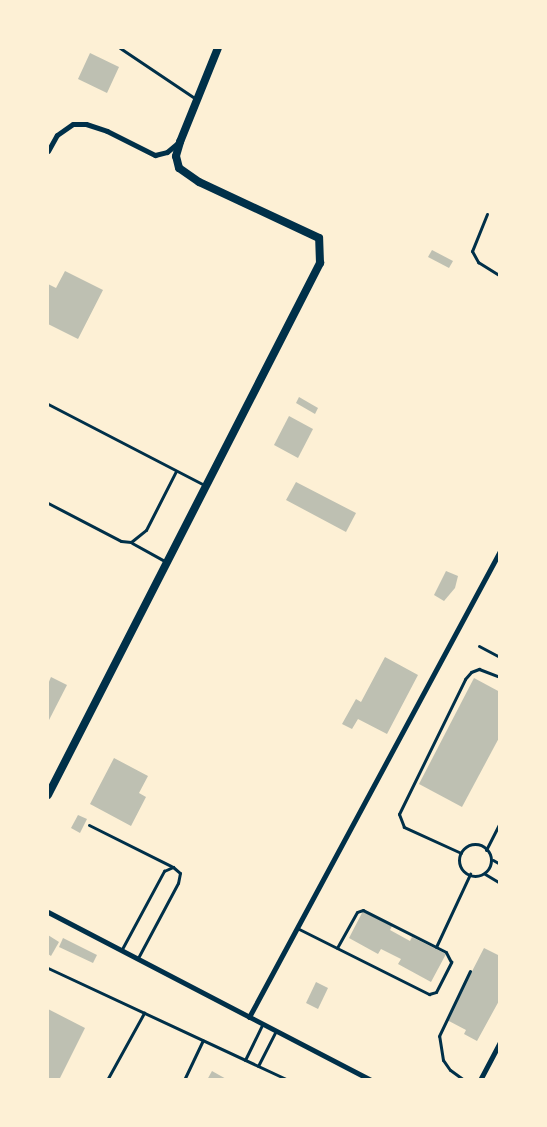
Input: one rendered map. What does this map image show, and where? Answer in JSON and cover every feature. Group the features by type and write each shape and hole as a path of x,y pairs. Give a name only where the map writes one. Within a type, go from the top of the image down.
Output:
{"street":[{"path":"48,795 320,264 319,238 190,178 178,162 180,142 218,48"},
{"path":"48,151 56,135 73,124 86,124 107,131 155,155 167,152 180,142"},
{"path":"249,1017 500,552"},
{"path":"48,912 122,949 275,1032 371,1080"},
{"path":"480,1080 500,1042"}],"lane":[{"path":"120,48 196,99"},
{"path":"487,214 472,251 478,262 500,276"},
{"path":"48,404 205,486"},
{"path":"131,542 146,530 176,471"},
{"path":"48,503 121,541 131,542 166,562"},
{"path":"479,646 500,657"},
{"path":"461,853 404,827 399,814 465,679 471,672 479,669 500,677"},
{"path":"486,850 500,823"},
{"path":"89,825 173,867 180,873 178,883 138,958"},
{"path":"493,860 481,878 470,874 457,864 461,853 470,842 486,850 492,855 493,860 500,864"},
{"path":"122,949 164,871 173,867"},
{"path":"436,947 470,874"},
{"path":"485,874 500,883"},
{"path":"297,928 337,948 429,994 436,992 451,962 450,955 363,910 358,912 337,948"},
{"path":"48,968 288,1080"},
{"path":"464,1080 450,1070 443,1060 439,1036 470,971"},
{"path":"107,1080 144,1013"},
{"path":"245,1060 262,1025"},
{"path":"258,1066 275,1032"},
{"path":"184,1080 203,1040"}],"building":[{"path":"90,53 119,67 107,93 78,79"},
{"path":"432,250 453,261 449,268 428,257"},
{"path":"65,271 103,290 78,339 48,324 48,284 56,288"},
{"path":"299,397 318,408 315,414 296,403"},
{"path":"289,416 313,429 298,458 274,445"},
{"path":"296,482 356,513 346,532 286,500"},
{"path":"446,571 458,576 455,588 444,601 434,595"},
{"path":"385,657 418,675 387,734 358,719 352,729 342,724 356,699 361,702"},
{"path":"51,677 67,685 48,722 48,684"},
{"path":"474,678 500,692 500,736 462,807 419,784"},
{"path":"114,758 148,776 139,793 146,797 131,826 90,804"},
{"path":"78,815 87,819 80,833 71,828"},
{"path":"363,911 392,926 390,930 410,941 412,937 446,954 431,982 398,964 401,959 381,949 378,954 349,938"},
{"path":"48,935 59,942 51,956 48,954"},
{"path":"63,938 97,955 93,963 59,947"},
{"path":"484,948 500,956 500,999 477,1041 464,1034 466,1030 447,1020"},
{"path":"316,982 328,988 318,1009 306,1003"},
{"path":"48,1009 85,1028 59,1080 48,1080"},
{"path":"212,1071 228,1080 207,1080"}]}
